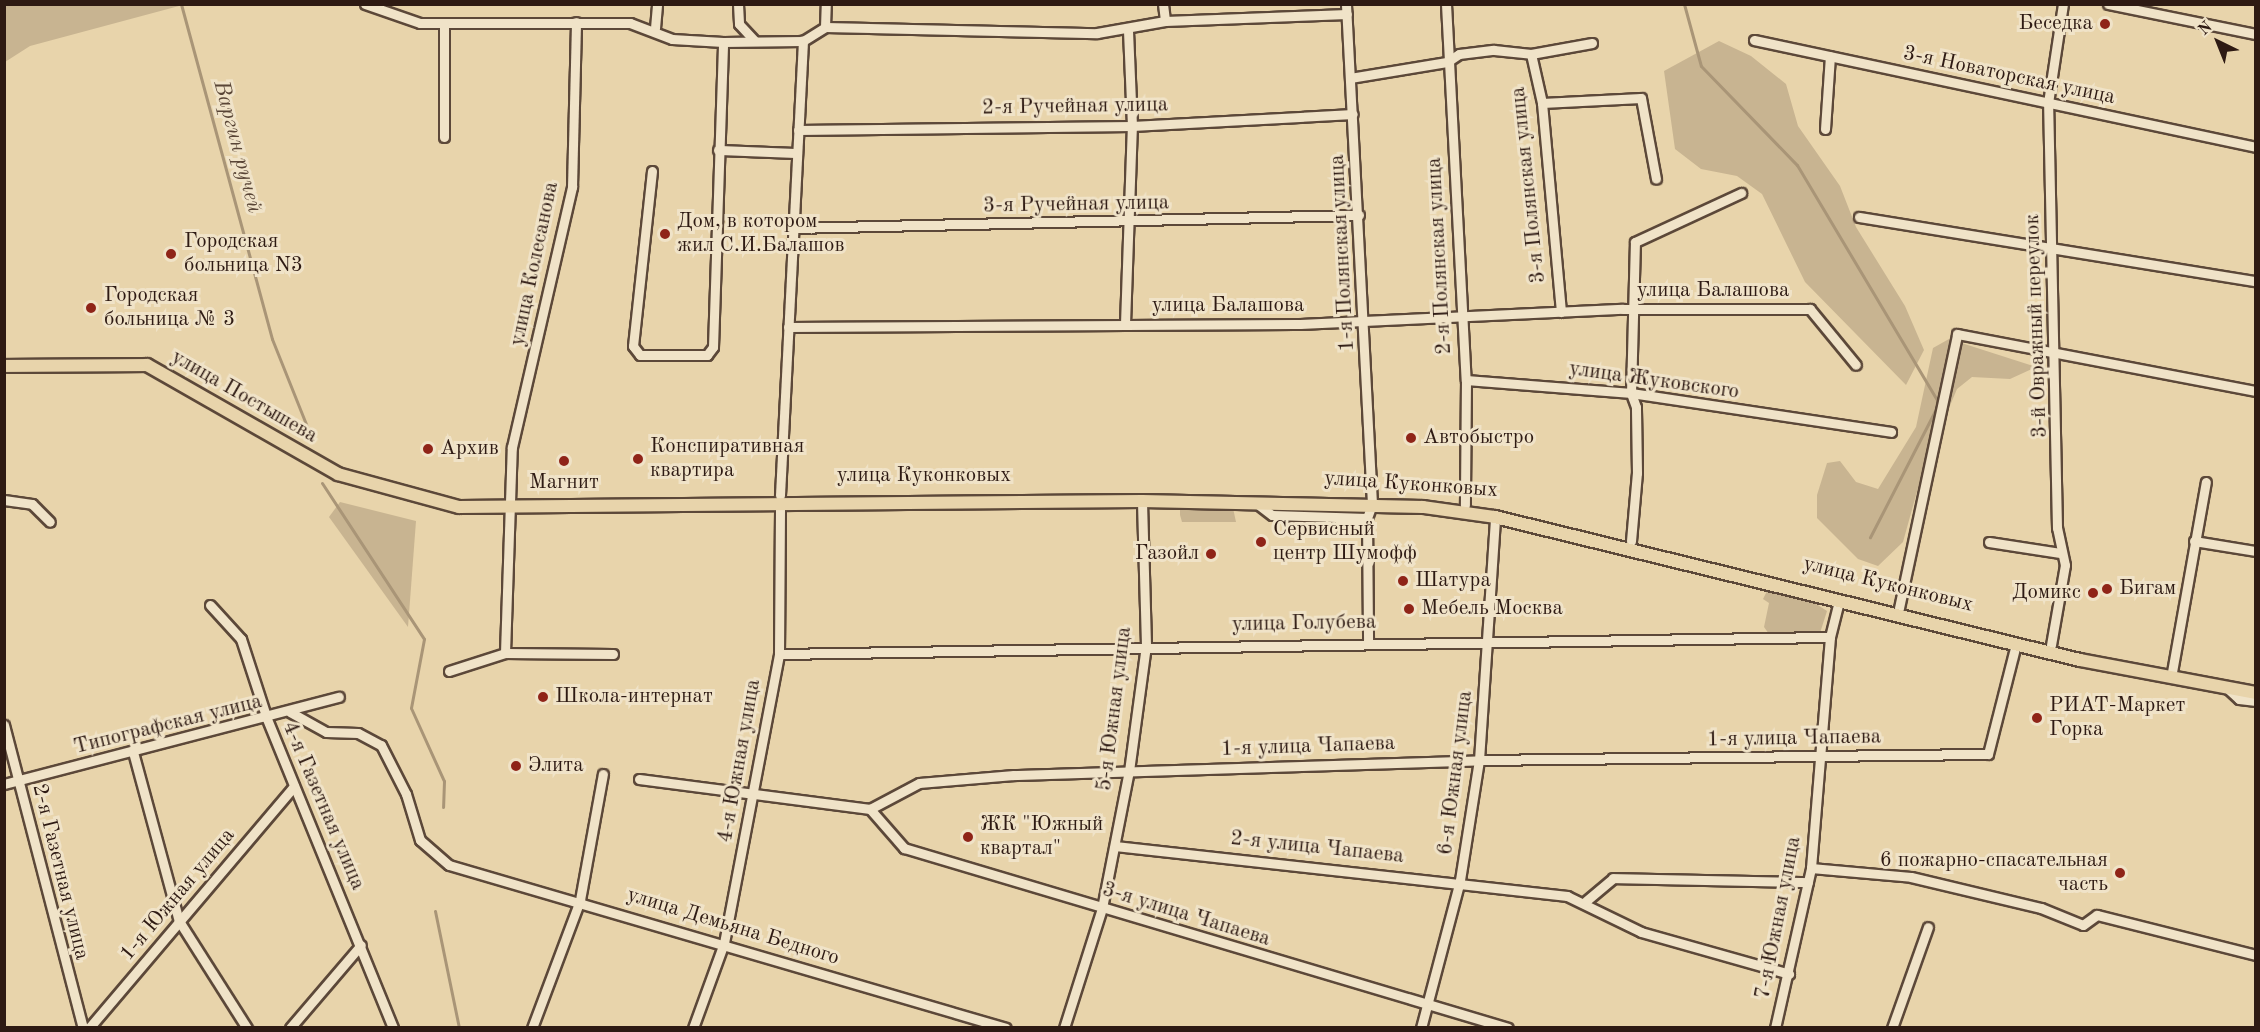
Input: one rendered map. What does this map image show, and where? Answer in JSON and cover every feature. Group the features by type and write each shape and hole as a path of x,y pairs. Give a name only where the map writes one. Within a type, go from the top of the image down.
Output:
{"main road":[{"name":"улица Постышева","path":"4,366 147,365 338,474 421,500"},
{"name":"улица Куконковых","path":"421,500 511,510 780,498 1142,499 1465,505 1631,541 2051,645 2172,672 2256,686"},
{"name":"улица Куконковых","path":"1142,499 1256,503 1372,502 1495,518 2016,644 2256,693"}],"street":[{"path":"365,4 402,21 444,24 576,22 655,28 672,39 723,42 803,41 825,27 1128,32 1165,21 1347,9"},
{"path":"655,28 657,4"},
{"path":"738,4 740,24 755,41"},
{"path":"825,27 826,4"},
{"path":"1163,4 1165,21"},
{"name":"2-я Полянская улица","path":"1446,4 1459,317 1466,380 1465,505"},
{"name":"3-й Овражный переулок","path":"2051,645 2065,565 2060,553 2048,104 2063,4"},
{"path":"2108,4 2256,34"},
{"name":"1-я Полянская улица","path":"1347,9 1365,322 1372,502"},
{"name":"улица Колесанова","path":"506,653 512,447 572,187 576,22"},
{"path":"444,24 444,137"},
{"path":"1125,324 1132,126 1128,32"},
{"name":"3-я Новаторская улица","path":"1754,40 2008,90 2048,104 2256,147"},
{"name":"4-я Южная улица","path":"693,1028 724,943 755,794 779,654 780,498 803,41"},
{"path":"651,171 633,346 640,355 707,355 713,347 723,42"},
{"path":"1350,78 1447,62 1494,50 1531,54 1592,43"},
{"name":"3-я Полянская улица","path":"1531,54 1542,103 1561,312"},
{"path":"1825,129 1830,56"},
{"path":"1542,103 1641,98 1656,179"},
{"name":"2-я Ручейная улица","path":"798,130 1132,126 1353,114"},
{"path":"718,150 797,153"},
{"path":"1631,541 1637,473 1636,407 1631,393 1636,312 1635,242 1741,194"},
{"name":"3-я Ручейная улица","path":"793,228 1359,215"},
{"path":"1859,217 1896,220 2256,281"},
{"name":"улица Балашова","path":"788,327 1365,322 1561,312 1810,309 1856,365"},
{"path":"1899,608 1957,334 2256,391"},
{"name":"улица Жуковского","path":"1466,380 1631,393 1891,432"},
{"path":"2172,672 2206,482"},
{"name":"5-я Южная улица","path":"1064,1028 1102,908 1129,771 1146,645 1142,499"},
{"path":"4,500 32,504 50,522"},
{"path":"1368,641 1367,518 1372,502"},
{"path":"1256,503 1272,516 1367,518"},
{"name":"6-я Южная улица","path":"1421,1028 1460,880 1479,760 1490,639 1495,518"},
{"path":"2194,541 2256,551"},
{"path":"1989,542 2060,553"},
{"name":"7-я Южная улица","path":"1775,1028 1789,974 1811,868 1830,638 1839,601"},
{"name":"4-я Газетная улица","path":"210,605 241,639 267,719 393,1028"},
{"name":"улица Голубева","path":"779,654 1490,639 1830,638"},
{"name":"1-я улица Чапаева","path":"870,809 919,783 1129,771 1479,760 1988,754 2016,644"},
{"path":"449,671 506,653 613,654"},
{"path":"2226,687 2239,699 2256,701"},
{"name":"Типографская улица","path":"4,784 267,719 339,697"},
{"name":"улица Демьяна Бедного","path":"290,712 326,732 358,733 381,745 406,794 420,840 448,865 580,900 1006,1028"},
{"name":"2-я Газетная улица","path":"4,724 83,1028"},
{"path":"133,752 179,921 247,1028"},
{"path":"532,1028 580,900 603,774"},
{"path":"639,779 870,809"},
{"name":"1-я Южная улица","path":"89,1028 294,786"},
{"name":"3-я улица Чапаева","path":"870,809 904,848 1102,908 1429,1002 1508,1028"},
{"name":"2-я улица Чапаева","path":"1115,846 1460,880 1586,901 1641,932 1789,974"},
{"path":"1811,868 1911,877 2041,908 2083,925 2097,915 2256,955"},
{"path":"1586,901 1613,878 1808,882"},
{"path":"1892,1028 1928,927"},
{"path":"290,1028 361,945"}],"shaded area":[{"path":"5,4 179,4 179,6 30,46 5,62"},
{"path":"1719,41 1751,56 1786,84 1798,126 1840,186 1856,227 1905,306 1924,350 1906,385 1805,282 1762,194 1737,176 1701,169 1675,149 1664,71"},
{"path":"1949,339 2036,367 2010,379 1972,377 1957,389 1923,470 1903,542 1878,566 1858,559 1817,518 1817,495 1827,463 1840,461 1856,482 1878,489 1916,427 1933,348"},
{"path":"340,502 416,521 408,627 329,517"},
{"path":"1233,508 1236,522 1182,522 1180,515 1180,509"},
{"path":"1768,589 1810,600 1827,611 1820,633 1769,634 1764,627 1769,603 1763,599"}],"waterway":[{"name":"Варгин ручей","path":"181,4 272,339 310,434"},
{"path":"1684,4 1701,66 1797,165 1939,403 1870,537"},
{"name":"Варгин ручей","path":"322,483 424,639 411,708 444,781 443,807"},
{"name":"Варгин ручей","path":"435,911 459,1028"}],"place":[{"name":"Беседка","path":"2105,24"},
{"name":"Дом, в котором жил С.И.Балашов","path":"665,234"},
{"name":"Городская больница N3","path":"171,254"},
{"name":"Городская больница № 3","path":"91,308"},
{"name":"Автобыстро","path":"1411,438"},
{"name":"Архив","path":"428,449"},
{"name":"Конспиративная квартира","path":"638,459"},
{"name":"Магнит","path":"564,461"},
{"name":"Сервисный центр Шумофф","path":"1261,542"},
{"name":"Газойл","path":"1211,554"},
{"name":"Шатура","path":"1403,581"},
{"name":"Бигам","path":"2107,589"},
{"name":"Домикс","path":"2093,593"},
{"name":"Мебель Москва","path":"1409,609"},
{"name":"Школа-интернат","path":"543,697"},
{"name":"РИАТ-Маркет Горка","path":"2037,718"},
{"name":"Элита","path":"516,766"},
{"name":"ЖК \"Южный квартал\"","path":"968,837"},
{"name":"6 пожарно-спасательная часть","path":"2120,873"}]}
